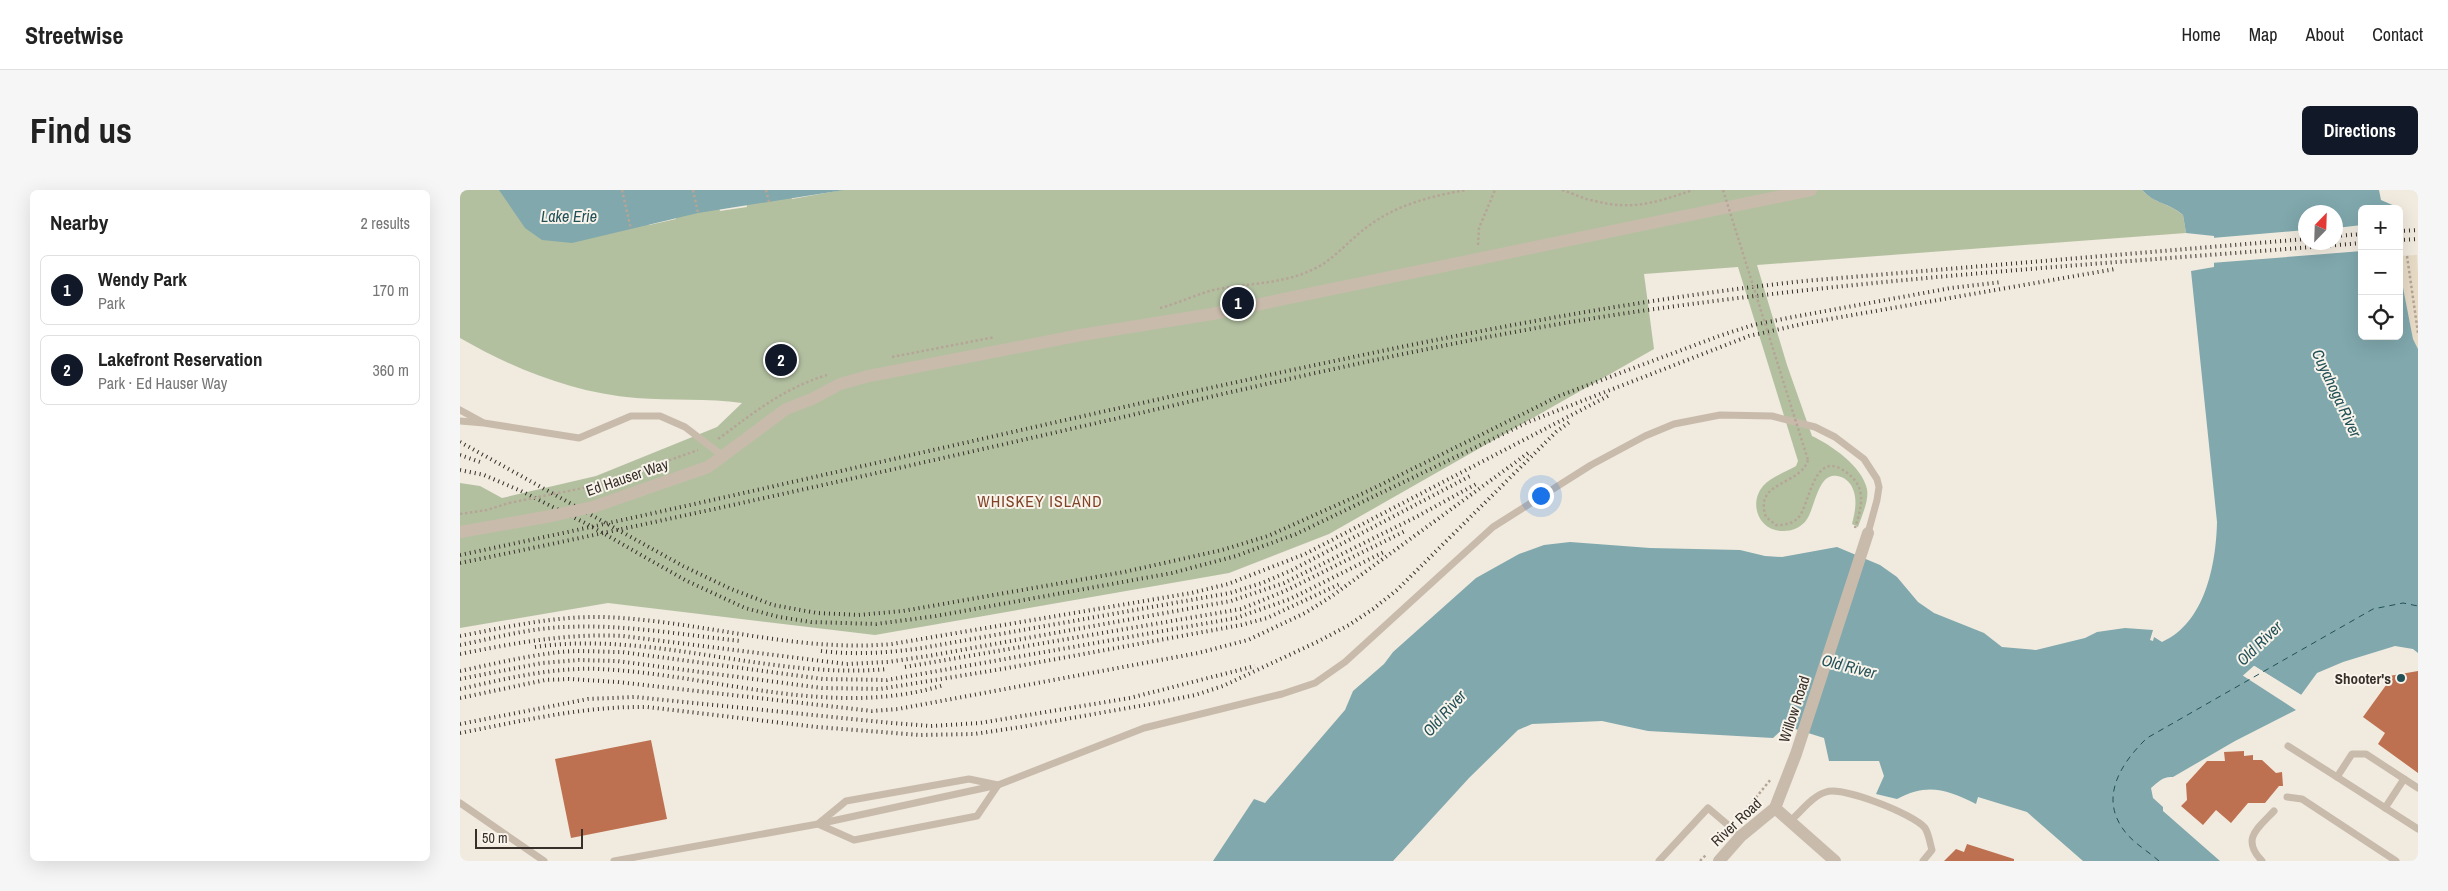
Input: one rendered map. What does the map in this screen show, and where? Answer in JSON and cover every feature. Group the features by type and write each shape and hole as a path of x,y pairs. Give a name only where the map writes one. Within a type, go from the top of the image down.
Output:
{"street":[{"name":"Ed Hauser Way","path":"460,532 592,507 708,467 786,409 812,399 840,384 869,376 1081,335 1212,314 1811,190"},
{"name":"Willow Road","path":"1775,808 1796,754 1868,533"},
{"path":"1775,808 1828,859"},
{"name":"River Road","path":"1719,861 1736,832 1775,808"}],"lane":[{"path":"460,410 484,423"},
{"path":"614,861 818,824 998,785 1144,728 1282,694 1315,683 1345,662 1493,527 1591,465 1645,436 1674,424 1720,415 1772,416 1815,427 1835,437 1864,459 1877,479 1879,487 1877,500 1868,533"},
{"path":"460,421 580,438 631,416 660,416 685,428 723,456"},
{"path":"2288,746 2418,829"},
{"path":"2337,777 2352,754 2366,754 2418,788"},
{"path":"818,824 846,801 969,779 998,785"},
{"path":"2385,808 2404,779"},
{"path":"818,824 854,840 977,816 998,785"},
{"path":"1790,821 1816,796 1835,790 1847,793 1900,810 1926,829 1932,850 1923,861"},
{"path":"2287,797 2302,799 2396,861"},
{"path":"460,803 544,861"},
{"path":"1659,861 1708,808 1736,832"},
{"path":"2262,861 2252,851 2251,842 2255,832 2274,811"}],"path":[{"path":"622,190 631,229"},
{"path":"693,190 698,213"},
{"path":"766,190 769,202"},
{"path":"1477,259 1479,228 1495,190"},
{"path":"1562,190 1596,202 1627,206 1654,204 1693,190"},
{"path":"1723,190 1808,460 1801,472 1779,484 1766,496 1763,503 1766,517 1776,524 1790,523 1798,518 1817,475 1826,468 1834,467 1848,474 1858,484 1862,505 1856,526"},
{"path":"2407,256 2418,334"},
{"path":"460,514 487,510 509,503 603,484"},
{"path":"1736,832 1775,773"}],"green space":[{"path":"460,190 641,190 649,225 676,219 669,190 715,190 720,211 747,207 744,190 789,190 792,199 842,190 2142,190 2147,195 2183,215 2186,233 1757,265 1787,365 1812,436 1845,457 1864,480 1867,498 1858,527 1852,524 1855,501 1852,487 1842,477 1837,476 1830,476 1825,480 1817,493 1805,522 1793,530 1775,530 1768,527 1758,516 1756,501 1763,486 1774,477 1796,466 1798,461 1738,267 1644,274 1654,349 1329,534 1229,573 875,635 608,603 460,628 460,483 480,486 502,498 596,476 717,427 742,403 636,398 590,391 545,378 502,360 460,338"}],"shaded area":[{"path":"2417,255 2418,349 2413,339 2403,288 2403,256"}],"water":[{"name":"Lake Erie","path":"499,190 844,190 698,213 572,243 542,240 525,228"},
{"name":"Cuyahoga River","path":"2142,190 2379,190 2381,200 2392,205 2358,205 2358,340 2403,340 2403,288 2413,339 2418,349 2418,653 2413,649 2395,646 2343,662 2317,673 2301,695 2235,654 2228,666 2296,710 2235,741 2173,777 2163,778 2151,788 2153,798 2163,807 2163,811 2220,861 2083,861 2027,812 1978,797 1976,804 1955,795 1936,790 1918,791 1897,799 1876,794 1884,776 1879,761 1829,761 1824,738 1786,726 1773,738 1648,731 1602,721 1532,724 1518,730 1469,778 1393,861 1213,861 1254,799 1265,803 1345,710 1353,691 1384,664 1393,652 1476,578 1519,554 1544,545 1570,542 1650,548 1740,550 1765,556 1782,557 1837,547 1880,565 1897,577 1918,602 1934,613 1984,633 2002,647 2036,650 2085,638 2097,632 2125,628 2153,630 2150,640 2153,641 2154,637 2162,642 2177,633 2189,621 2205,591 2214,556 2216,539 2217,522 2191,271 2214,267 2214,236 2186,233 2183,215 2157,201"}],"pier":[{"path":"2358,225 2358,251 2211,263 2212,238 2298,231 2298,250 2343,250 2343,227"},
{"path":"2235,654 2303,696 2300,697 2236,657 2232,665 2298,708 2299,711 2228,665"}],"building":[{"path":"2418,671 2418,773 2378,744 2385,733 2363,717 2389,681 2389,676"},
{"path":"651,740 667,819 571,838 555,759"},
{"path":"2244,751 2244,756 2253,755 2253,760 2262,760 2276,773 2282,772 2283,786 2279,786 2265,803 2248,803 2231,823 2216,810 2203,825 2181,806 2187,800 2186,784 2207,761 2225,761 2224,752"},
{"path":"1967,844 2014,859 2014,861 1944,861 1956,849 1964,852"}],"waterway":[{"name":"Old River","path":"2206,691 2270,634"}],"ferry route":[{"path":"2159,861 2126,833 2118,820 2114,807 2113,795 2121,771 2128,759 2147,738 2373,609 2403,603 2418,606"}],"railway":[{"path":"2403,231 2418,230"},
{"path":"2343,235 2358,234"},
{"path":"2403,240 2418,239"},
{"path":"460,555 1300,368 1443,338 1587,312 1659,300 1804,281 2298,240"},
{"path":"460,563 787,493 1370,361 1563,323 1719,300 1902,280 2358,243"},
{"path":"460,470 484,475 521,491 587,524 685,580 745,608 779,617 811,622 876,624 936,616 1172,573 1236,556 1296,534 1528,422 1749,336 1807,323 2115,269"},
{"path":"460,442 683,566 731,589 773,605 817,613 858,615 903,611 1124,572 1222,550 1268,536 1368,491 1559,396 1719,336 1753,325 1793,317 1951,288 2002,282"},
{"path":"460,636 548,620 602,617 638,619 819,644 855,646 892,644 1191,593 1228,584 1305,554 1608,396"},
{"path":"460,733 576,712 623,707 647,707 817,727 920,735 974,734 1195,695 1223,686 1319,641 1349,625 1373,609 1397,590 1556,432 1571,421"},
{"path":"460,698 545,680 569,679 618,682 872,711 898,709 1198,653 1248,640 1305,613 1332,596 1531,451"},
{"path":"460,455 483,463"},
{"path":"821,651 872,653 922,648 1230,593 1262,583 1292,570 1472,475"},
{"path":"460,654 561,637 602,635 846,664 888,662 928,656 1231,601 1284,583 1416,517 1478,483"},
{"path":"905,667 1241,609 1285,591 1405,531"},
{"path":"460,671 547,654 568,651 591,651 622,652 823,679 887,680 1236,618 1290,599 1384,552"},
{"path":"460,679 542,663 579,660 617,661 822,688 880,689 1002,669 1241,625 1267,618 1342,583"},
{"path":"460,645 539,629 588,626 741,641"},
{"path":"535,647 579,644 623,645 667,649 800,668 844,671 888,669"},
{"path":"460,724 588,699 635,697 931,726 980,723 1130,698 1255,666"},
{"path":"460,689 529,674 581,669 642,673 815,697 858,698 901,695 944,685"}],"place":[{"name":"Wendy Park","path":"1238,303"},
{"name":"Lakefront Reservation","path":"781,360"},
{"name":"Shooter's","path":"2401,678"}],"district":[{"name":"WHISKEY ISLAND","path":"1040,501"}]}
